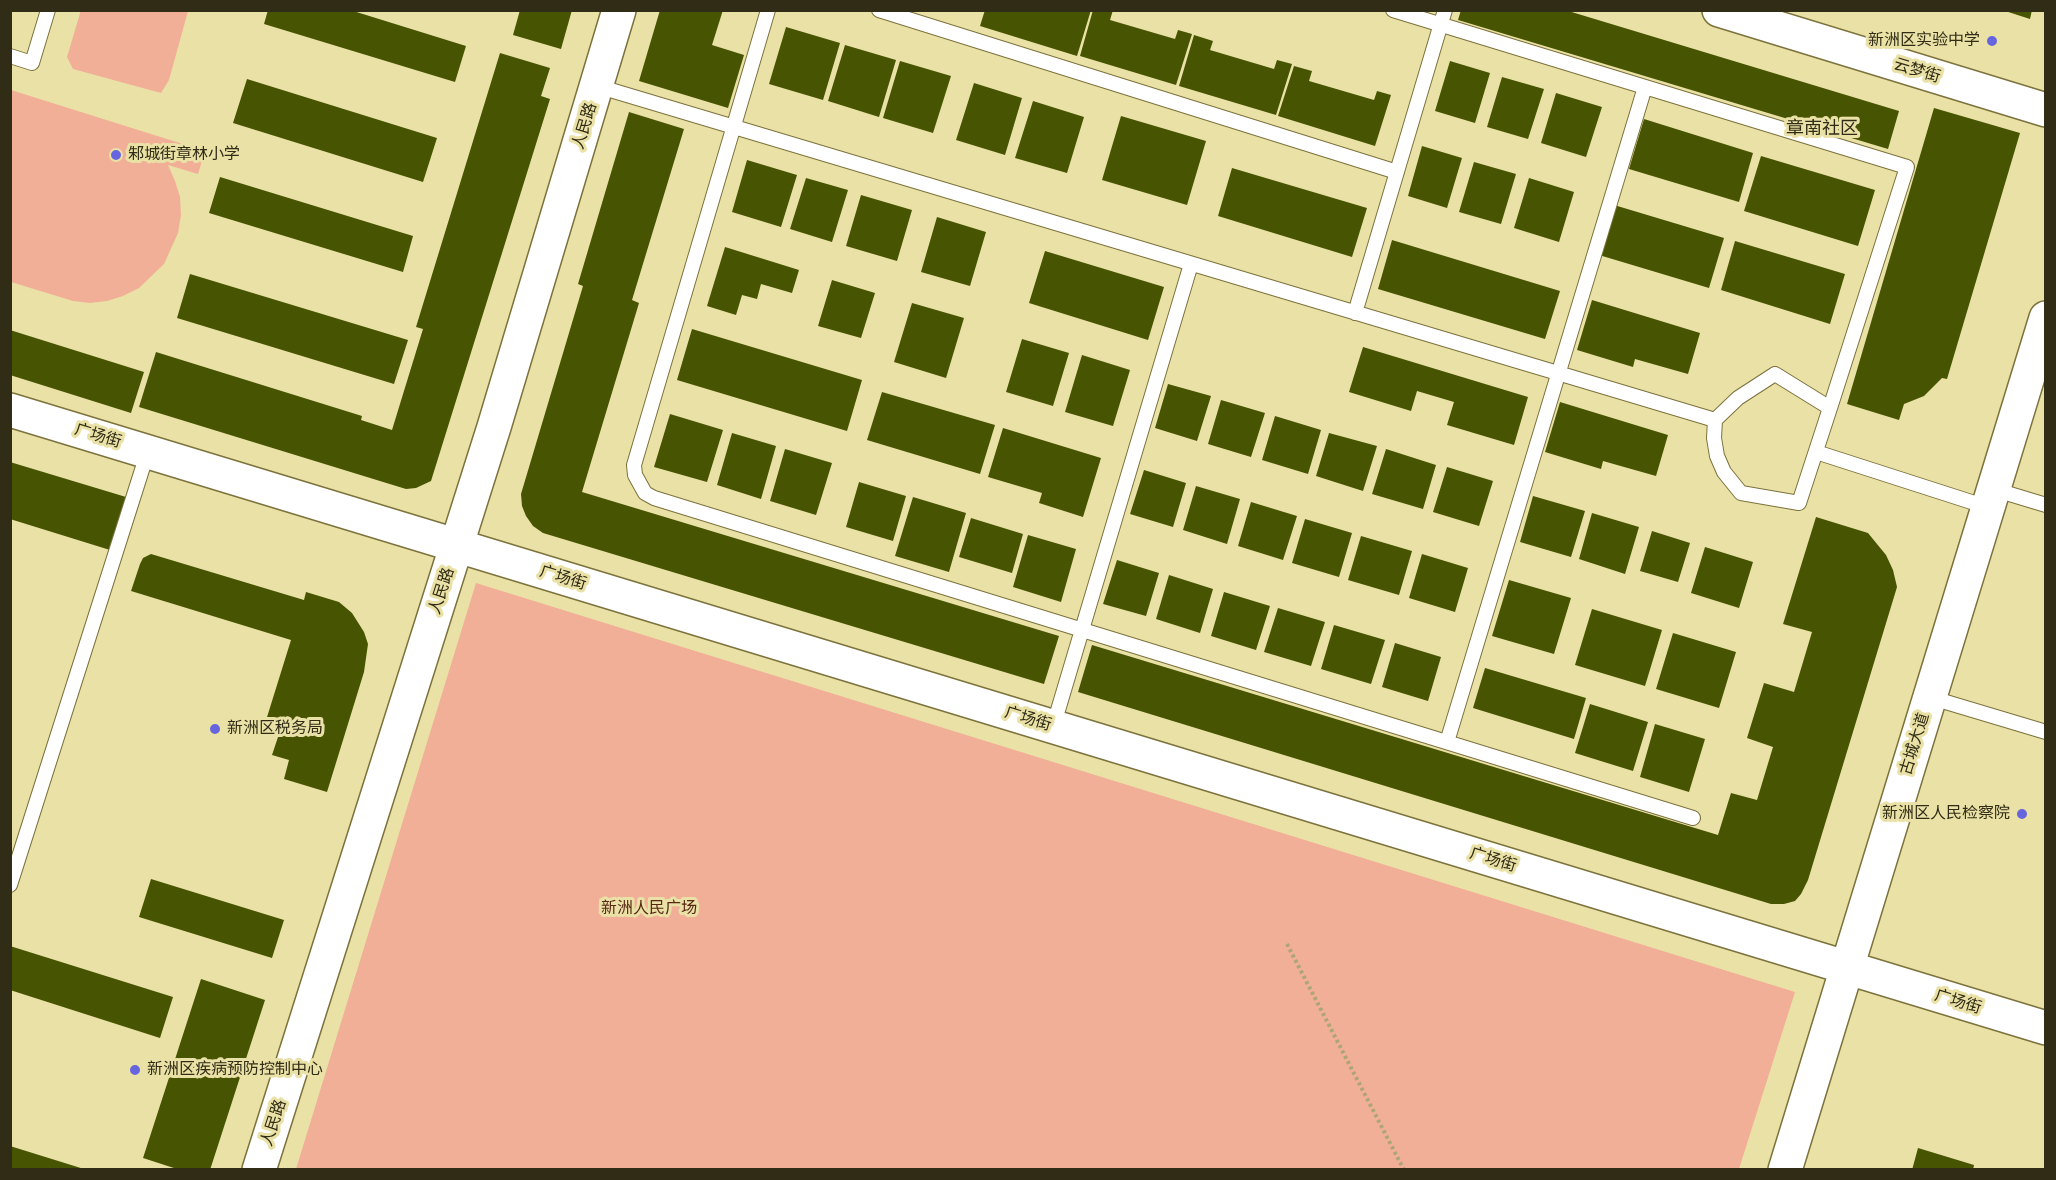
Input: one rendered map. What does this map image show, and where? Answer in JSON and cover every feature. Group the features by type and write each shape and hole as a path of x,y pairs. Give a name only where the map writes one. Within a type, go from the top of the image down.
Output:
{"street":[{"name":"人民路","path":"259,1170 457,545 619,10"},
{"name":"云梦街","path":"1719,10 2046,110"},
{"name":"古城大道","path":"1785,1170 2046,318"},
{"name":"广场街","path":"10,410 2046,1028"}],"lane":[{"path":"10,57 32,63 48,10"},
{"path":"768,10 634,465 635,475 645,493 654,498 1693,818"},
{"path":"879,10 1397,171"},
{"path":"1393,10 1907,167 1816,452 1799,503 1741,493 1724,472 1717,456 1714,438 1715,420 1738,398 1775,374 1830,408"},
{"path":"1355,313 1445,10"},
{"path":"597,86 1715,420"},
{"path":"1447,742 1645,87"},
{"path":"1053,727 1191,264"},
{"path":"10,885 148,451"},
{"path":"1816,452 1990,498 2046,505"},
{"path":"1929,697 2046,732"}],"path":[{"path":"1287,944 1404,1170"}],"green space":[{"path":"81,10 188,11 169,80 161,93 73,69 67,57"},
{"path":"11,90 205,151 198,174 168,165 180,197 181,215 178,233 164,264 139,288 107,301 90,303 73,301 11,282"},
{"name":"新洲人民广场","path":"476,583 1795,992 1739,1169 296,1169"}],"building":[{"path":"268,10 350,10 466,46 455,82 264,24"},
{"path":"520,10 572,10 561,49 513,35"},
{"path":"660,10 723,10 712,45 744,55 728,108 639,81"},
{"path":"985,10 1091,10 1077,56 980,26"},
{"path":"1093,10 1113,10 1110,20 1175,39 1178,30 1192,34 1176,85 1080,56"},
{"path":"1461,10 1565,10 1899,111 1888,149 1458,20"},
{"path":"2002,10 2032,10 2030,19"},
{"path":"786,27 840,43 823,100 769,84"},
{"path":"1194,35 1213,41 1210,50 1274,69 1277,60 1292,64 1276,115 1179,86"},
{"path":"845,45 896,60 879,117 828,101"},
{"path":"500,53 550,68 541,96 550,99 431,481 416,488 406,489 139,407 156,352 362,416 361,420 392,430 423,329 416,327"},
{"path":"900,61 951,76 933,133 883,118"},
{"path":"1450,61 1490,73 1475,123 1435,111"},
{"path":"1294,66 1312,71 1309,81 1374,100 1377,91 1391,95 1375,146 1278,116"},
{"path":"1502,77 1544,89 1528,139 1487,127"},
{"path":"247,79 437,138 423,182 233,123"},
{"path":"974,83 1022,98 1005,155 956,140"},
{"path":"1556,93 1602,107 1586,157 1541,143"},
{"path":"1033,101 1084,117 1067,173 1015,158"},
{"path":"1934,108 2020,133 1947,379 1942,378 1924,396 1904,404 1899,420 1847,404"},
{"path":"629,112 684,129 632,300 639,303 582,492 1059,636 1044,684 543,533 533,526 522,506 521,494 583,286 578,284"},
{"path":"1121,116 1206,141 1187,205 1102,180"},
{"path":"1644,119 1753,153 1739,202 1629,169"},
{"path":"1422,146 1462,158 1447,208 1408,196"},
{"path":"1761,156 1875,190 1858,246 1744,211"},
{"path":"747,160 797,175 781,227 732,212"},
{"path":"1474,162 1516,174 1501,224 1459,212"},
{"path":"1232,168 1367,208 1352,257 1218,216"},
{"path":"220,177 413,236 403,272 209,213"},
{"path":"806,178 848,190 832,242 790,229"},
{"path":"1529,178 1574,192 1559,242 1514,228"},
{"path":"861,195 912,210 897,261 846,246"},
{"path":"1614,205 1724,238 1709,288 1599,255"},
{"path":"937,217 986,232 970,286 921,272"},
{"path":"1392,240 1560,291 1545,339 1378,289"},
{"path":"1735,241 1845,274 1830,324 1721,290"},
{"path":"725,247 799,270 792,293 761,284 757,299 742,295 736,315 707,306"},
{"path":"1045,251 1164,287 1148,340 1029,303"},
{"path":"190,274 408,340 394,384 177,318"},
{"path":"832,280 875,293 861,338 818,326"},
{"path":"1592,300 1700,333 1688,374 1635,359 1633,367 1577,350"},
{"path":"912,303 964,318 946,378 894,362"},
{"path":"692,329 862,380 847,431 677,380"},
{"path":"10,330 144,372 131,413 10,375"},
{"path":"1022,339 1069,353 1053,406 1006,392"},
{"path":"1363,347 1528,397 1514,445 1447,425 1454,402 1417,391 1411,411 1349,392"},
{"path":"1082,355 1130,370 1113,426 1065,412"},
{"path":"1168,384 1211,396 1197,441 1155,428"},
{"path":"882,392 995,425 980,474 867,440"},
{"path":"1221,400 1265,413 1251,457 1208,444"},
{"path":"1560,402 1668,435 1656,476 1603,461 1601,469 1545,452"},
{"path":"670,414 723,430 707,482 654,467"},
{"path":"1275,416 1321,430 1308,474 1262,460"},
{"path":"1003,428 1101,458 1083,517 1039,503 1042,493 988,477"},
{"path":"732,433 776,446 761,499 717,485"},
{"path":"1329,433 1377,446 1363,491 1316,476"},
{"path":"785,449 832,463 816,515 770,501"},
{"path":"1386,449 1436,465 1423,509 1372,494"},
{"path":"10,462 126,497 110,550 10,519"},
{"path":"1447,467 1493,481 1479,526 1433,512"},
{"path":"1144,470 1186,483 1173,527 1130,514"},
{"path":"859,482 906,496 893,541 846,527"},
{"path":"1196,486 1240,499 1227,544 1183,530"},
{"path":"1533,496 1585,511 1571,557 1520,542"},
{"path":"913,497 966,513 949,572 895,556"},
{"path":"1251,502 1297,516 1283,560 1238,546"},
{"path":"1592,513 1639,527 1625,574 1579,559"},
{"path":"1816,517 1868,533 1886,555 1897,587 1808,880 1795,901 1784,904 1771,904 1078,692 1092,645 1718,835 1731,793 1757,800 1773,747 1747,738 1764,683 1794,692 1812,632 1783,624"},
{"path":"971,518 1023,534 1012,573 959,557"},
{"path":"1305,519 1352,533 1339,577 1292,563"},
{"path":"1652,531 1690,543 1678,582 1640,571"},
{"path":"1028,535 1076,549 1061,602 1013,587"},
{"path":"1361,536 1412,551 1399,595 1348,580"},
{"path":"1705,547 1753,562 1739,608 1691,593"},
{"path":"151,554 304,600 306,592 339,602 352,613 364,632 368,644 364,672 327,792 284,779 289,760 272,755 279,734 263,730 291,640 131,591 143,558"},
{"path":"1422,554 1468,568 1455,612 1409,598"},
{"path":"1117,560 1159,573 1146,616 1103,604"},
{"path":"1169,575 1213,589 1200,633 1156,619"},
{"path":"1509,580 1571,598 1554,654 1492,636"},
{"path":"1224,592 1270,606 1256,650 1211,636"},
{"path":"1278,608 1325,622 1311,666 1264,652"},
{"path":"1592,609 1662,630 1645,686 1575,665"},
{"path":"1334,625 1385,640 1371,684 1321,669"},
{"path":"1673,633 1736,652 1719,708 1656,689"},
{"path":"1395,643 1441,657 1428,701 1382,687"},
{"path":"1485,668 1586,698 1574,739 1473,708"},
{"path":"1590,704 1648,722 1633,771 1575,753"},
{"path":"1655,724 1705,739 1689,792 1640,777"},
{"path":"151,879 284,920 272,958 139,917"},
{"path":"10,946 173,997 160,1038 10,990"},
{"path":"201,979 265,1000 210,1170 180,1170 143,1158"},
{"path":"10,1146 84,1169 84,1170 10,1170"},
{"path":"1918,1148 1974,1165 1973,1170 1912,1170"}],"place":[{"name":"新洲区实验中学","path":"1992,41"},
{"name":"邾城街章林小学","path":"116,155"},
{"name":"新洲区税务局","path":"215,729"},
{"name":"新洲区人民检察院","path":"2022,814"},
{"name":"新洲区疾病预防控制中心","path":"135,1070"}],"district":[{"name":"章南社区","path":"1822,129"}]}
